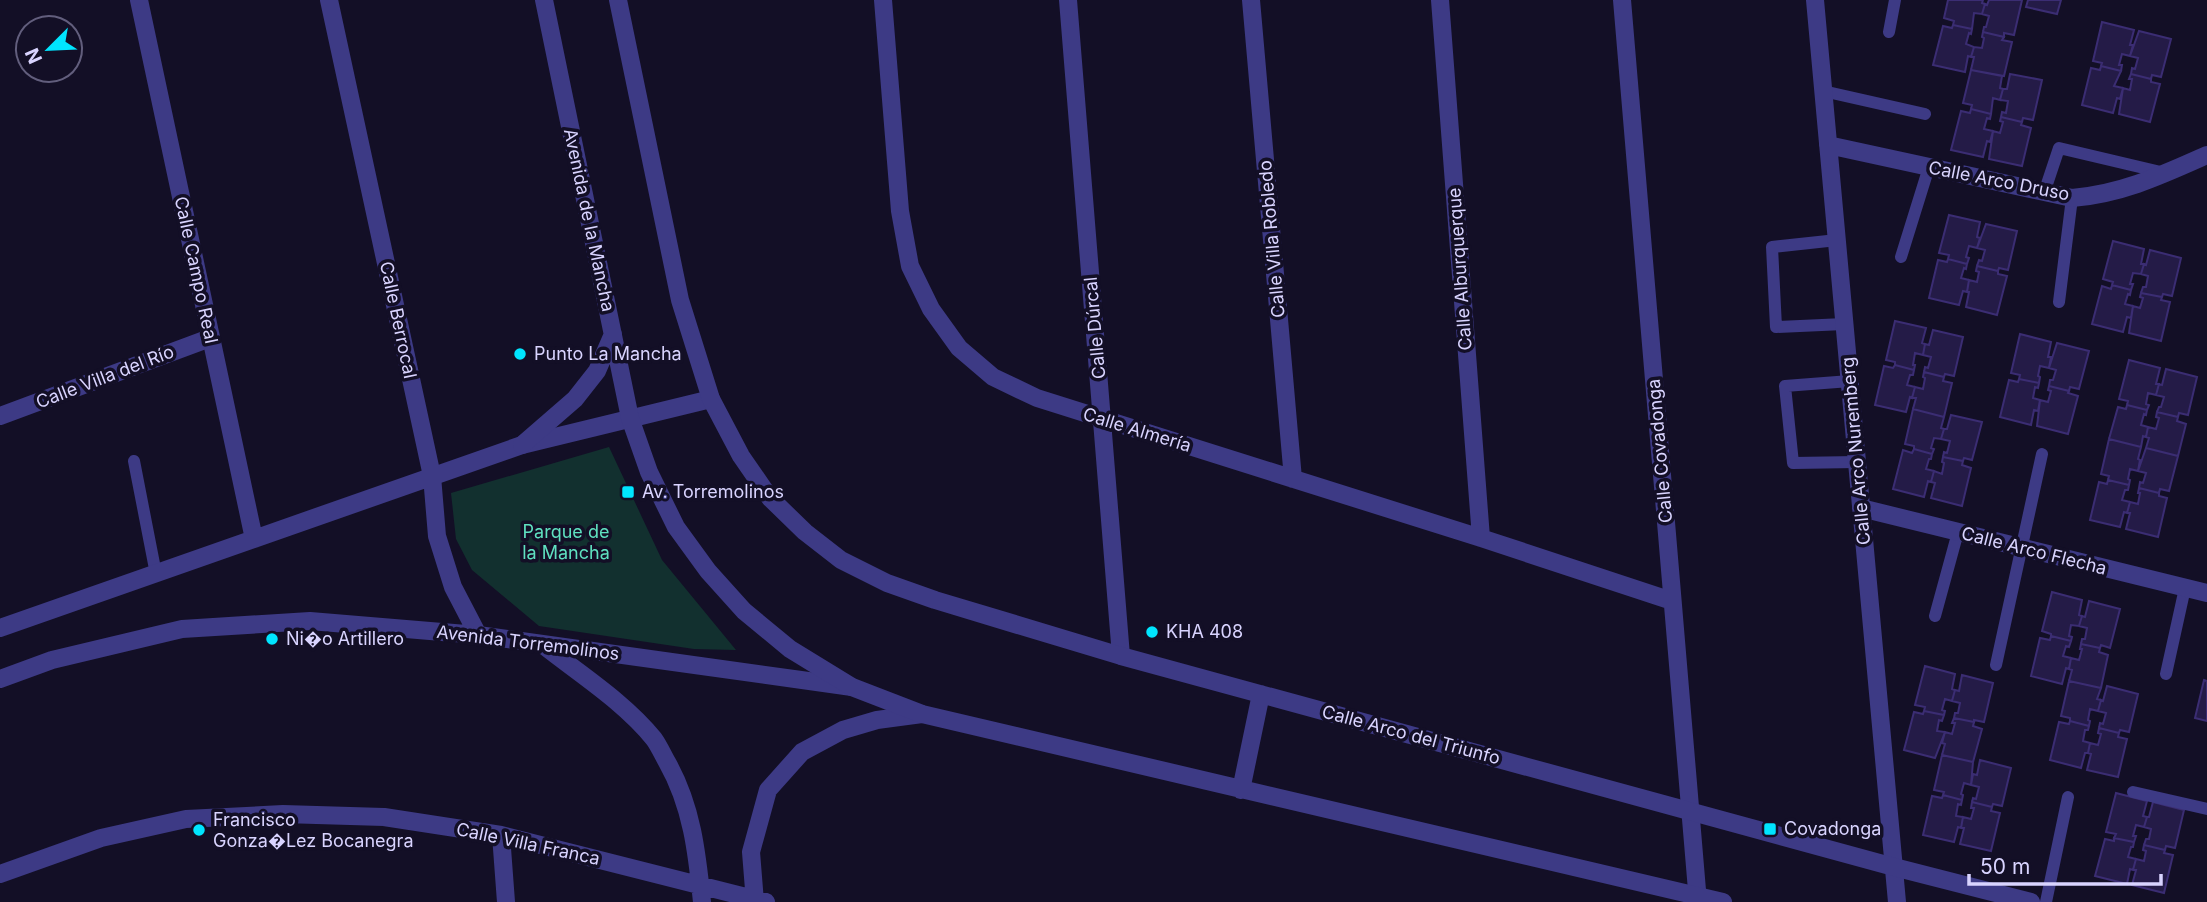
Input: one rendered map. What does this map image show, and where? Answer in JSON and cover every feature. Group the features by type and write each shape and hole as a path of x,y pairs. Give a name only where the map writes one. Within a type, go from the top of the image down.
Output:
{"street":[{"name":"Calle Campo Real","path":"139,0 254,539"},
{"name":"Calle Berrocal","path":"330,0 432,476 441,549 453,587 478,635"},
{"name":"Avenida de la Mancha","path":"544,0 630,418 649,472 676,527 708,571 744,611 790,649 852,687"},
{"path":"0,628 522,445 712,399 680,300 618,0"},
{"name":"Calle Almería","path":"883,0 900,211 910,266 930,309 959,348 993,377 1037,398 1672,601"},
{"name":"Calle Dúrcal","path":"1068,0 1121,656"},
{"name":"Calle Villa Robledo","path":"1251,0 1293,479"},
{"name":"Calle Alburquerque","path":"1440,0 1481,538"},
{"name":"Calle Covadonga","path":"1622,0 1697,899"},
{"name":"Calle Arco Nuremberg","path":"1815,0 1897,902"},
{"name":"Calle Arco Druso","path":"1828,145 2073,198 2099,196 2140,184 2207,155"},
{"path":"522,445 575,399 597,371 613,334"},
{"name":"Calle Villa del Río","path":"0,416 210,338"},
{"name":"Calle Arco del Triunfo","path":"712,399 741,456 771,498 805,532 841,559 887,583 1121,656 2031,902"},
{"name":"Calle Arco Flecha","path":"1861,508 2207,593"},
{"name":"Avenida Torremolinos","path":"0,679 52,660 182,629 310,621 478,635 852,687"},
{"path":"541,643 628,711 655,741 677,779 692,822 701,893"},
{"path":"852,687 922,714 1697,899 1723,902"},
{"path":"1241,790 1261,694"},
{"path":"759,901 751,852 768,790 802,752 843,730 877,720 922,714"},
{"name":"Calle Villa Franca","path":"0,874 102,838 186,819 284,814 384,817 501,835 701,893 759,901"},
{"path":"501,835 506,902"}],"lane":[{"path":"1889,32 1895,0"},
{"path":"1823,91 1925,114"},
{"path":"2044,193 2059,148 2165,173"},
{"path":"1901,257 1928,167"},
{"path":"2059,302 2073,198"},
{"path":"1837,240 1772,247 1776,327 1844,324"},
{"path":"1850,381 1785,386 1793,463 1857,462"},
{"path":"1996,665 2042,454"},
{"path":"134,461 156,574"},
{"path":"1935,616 1958,532"},
{"path":"2166,674 2185,588"},
{"path":"2133,792 2207,809"},
{"path":"2046,902 2067,797"}],"green space":[{"name":"Parque de la Mancha","path":"609,447 662,560 736,650 694,649 539,626 472,570 456,539 451,493"}],"building":[{"path":"1948,0 1983,0 1982,3 1985,4 1982,14 1974,13 1972,29 1953,25 1954,21 1944,18"},
{"path":"1989,0 2022,0 2014,35 2004,33 2004,37 1983,32 1989,16 1982,14"},
{"path":"2028,0 2061,0 2057,14 2026,7"},
{"path":"2102,22 2134,30 2130,56 2122,54 2119,65 2122,65 2121,71 2093,61"},
{"path":"1953,25 1972,29 1966,44 1974,47 1971,57 1968,56 1965,72 1933,65 1943,26 1952,28"},
{"path":"2139,31 2171,39 2161,77 2152,75 2151,79 2131,74 2138,58 2130,56"},
{"path":"1983,32 2004,37 2002,40 2012,42 2004,76 1971,70 1974,47 1982,48"},
{"path":"2101,66 2121,71 2114,86 2123,88 2113,113 2082,105 2091,68 2100,70"},
{"path":"1971,70 2002,76 2000,100 1993,98 1991,114 1971,109 1972,105 1963,103"},
{"path":"2010,74 2042,80 2033,120 2023,118 2022,122 2001,117 2002,112 2006,113 2008,101 2000,100 2003,89 2007,89"},
{"path":"2131,74 2160,84 2150,122 2119,114 2123,88 2130,90"},
{"path":"1971,109 1991,114 1984,129 1993,131 1983,157 1951,150 1961,111 1970,113"},
{"path":"2001,117 2022,122 2021,125 2031,128 2022,166 1989,159 1993,131 2000,133 2003,122 2000,121"},
{"path":"1949,215 1980,222 1977,248 1969,246 1967,264 1948,259 1949,255 1939,253"},
{"path":"1986,224 2017,231 2008,270 1999,268 1998,271 1977,266 1979,260 1982,261 1985,250 1977,248"},
{"path":"2113,241 2144,249 2141,274 2133,273 2131,290 2112,285 2113,282 2103,279"},
{"path":"2150,250 2181,258 2172,296 2141,293 2143,287 2146,287 2148,276 2141,274"},
{"path":"1948,259 1967,264 1961,278 1969,280 1967,292 1963,291 1959,305 1929,298 1938,260 1947,262"},
{"path":"1977,266 2007,276 1997,315 1966,307 1969,280 1977,282"},
{"path":"2112,285 2131,290 2125,304 2133,306 2131,318 2127,317 2123,332 2092,324 2102,286 2111,289"},
{"path":"2141,293 2162,297 2161,300 2170,302 2161,341 2129,333 2133,306 2140,308 2143,298 2140,297"},
{"path":"1895,321 1926,328 1922,343 1925,344 1923,355 1915,353 1914,370 1886,360"},
{"path":"1933,330 1963,337 1954,376 1945,374 1944,377 1924,372 1931,357 1923,355 1925,344 1929,345"},
{"path":"2020,334 2051,342 2049,368 2040,366 2039,383 2019,379 2020,375 2011,373"},
{"path":"2057,343 2089,351 2079,389 2070,387 2069,391 2049,386 2056,370 2049,368"},
{"path":"2129,360 2160,368 2156,395 2148,393 2147,410 2127,405 2128,401 2119,399"},
{"path":"1895,365 1914,370 1907,385 1915,387 1906,412 1875,405 1884,366 1893,368"},
{"path":"2166,369 2197,377 2188,415 2179,413 2178,417 2157,412 2164,397 2156,395"},
{"path":"1924,372 1944,377 1943,381 1952,383 1944,417 1913,409 1915,387 1923,389"},
{"path":"2019,379 2039,383 2038,388 2035,387 2033,398 2040,400 2038,411 2034,410 2031,425 2000,417 2009,380 2018,382"},
{"path":"2049,386 2078,396 2068,434 2037,426 2040,400 2048,402 2051,391 2048,390"},
{"path":"2127,405 2147,410 2141,425 2148,427 2141,447 2109,439 2118,407 2126,409"},
{"path":"1913,409 1944,417 1941,439 1934,438 1932,454 1905,444"},
{"path":"2157,412 2178,417 2177,421 2186,424 2178,456 2146,448 2148,427 2156,429 2159,418 2156,417"},
{"path":"1951,415 1982,422 1972,460 1943,457 1950,441 1941,439"},
{"path":"2109,439 2141,447 2138,471 2130,469 2129,485 2108,480 2109,476 2101,474"},
{"path":"2146,448 2178,456 2169,491 2160,489 2159,493 2139,488 2146,473 2138,471"},
{"path":"1914,449 1932,454 1926,469 1934,471 1924,497 1893,489 1903,450 1912,453"},
{"path":"1943,457 1963,461 1962,465 1971,468 1962,506 1931,498 1935,483 1931,482 1934,471 1942,474"},
{"path":"2108,480 2129,485 2122,500 2130,502 2120,527 2090,520 2099,482 2107,484"},
{"path":"2139,488 2167,498 2158,537 2126,529 2130,502 2138,504"},
{"path":"2052,592 2082,600 2079,626 2071,625 2071,641 2042,631"},
{"path":"2089,601 2120,609 2110,648 2081,644 2087,628 2079,626 2082,616 2085,617"},
{"path":"2051,636 2071,641 2063,656 2071,658 2062,684 2031,676 2040,638 2050,640"},
{"path":"2081,644 2100,648 2099,652 2108,655 2101,688 2069,681 2071,658 2079,660"},
{"path":"1925,666 1955,674 1952,689 1955,690 1952,701 1945,699 1942,710 1945,711 1944,715 1924,711 1925,707 1915,705"},
{"path":"1962,675 1993,683 1984,722 1954,718 1960,703 1952,701 1955,690 1959,691"},
{"path":"2204,680 2207,681 2207,721 2195,718"},
{"path":"2069,681 2101,688 2097,699 2101,700 2098,711 2090,709 2089,726 2061,716"},
{"path":"2107,686 2138,694 2129,732 2120,730 2119,733 2099,728 2106,713 2098,711"},
{"path":"1924,711 1944,715 1942,721 1939,720 1937,731 1945,732 1935,758 1904,750 1914,712 1923,714"},
{"path":"1954,718 1974,722 1973,726 1982,729 1973,762 1942,755 1945,732 1952,734"},
{"path":"2070,721 2089,726 2088,730 2085,730 2083,741 2090,743 2081,768 2050,760 2059,722 2069,724"},
{"path":"2099,728 2119,733 2118,737 2127,739 2118,777 2087,770 2091,754 2088,753 2090,743 2098,745 2101,734 2098,733"},
{"path":"1942,755 1973,762 1971,785 1964,783 1962,800 1934,790"},
{"path":"1980,760 2011,768 2002,806 1993,804 1992,807 1972,802 1973,798 1976,799 1979,787 1971,785 1973,774 1977,775"},
{"path":"2116,793 2147,801 2143,816 2147,817 2144,827 2136,825 2134,842 2114,838 2116,834 2106,832"},
{"path":"1943,795 1962,800 1961,805 1958,804 1956,816 1963,817 1961,828 1958,827 1954,842 1923,835 1932,796 1942,798"},
{"path":"1972,802 1992,807 1991,811 2000,813 1991,851 1960,844 1964,828 1961,828 1963,817 1971,819 1974,808 1971,808"},
{"path":"2153,802 2184,810 2175,848 2166,846 2165,850 2144,845 2146,839 2149,839 2151,829 2144,827"},
{"path":"2114,838 2134,842 2128,857 2136,859 2133,870 2130,869 2127,884 2095,876 2105,839 2114,841"},
{"path":"2144,845 2165,850 2164,853 2173,855 2164,893 2132,885 2136,859 2144,861"}],"place":[{"name":"Punto La Mancha","path":"520,354"},
{"name":"Av. Torremolinos","path":"628,492"},
{"name":"KHA 408","path":"1152,632"},
{"name":"Ni�o Artillero","path":"272,639"},
{"name":"Covadonga","path":"1770,829"},
{"name":"Francisco Gonza�Lez Bocanegra","path":"199,830"}]}
